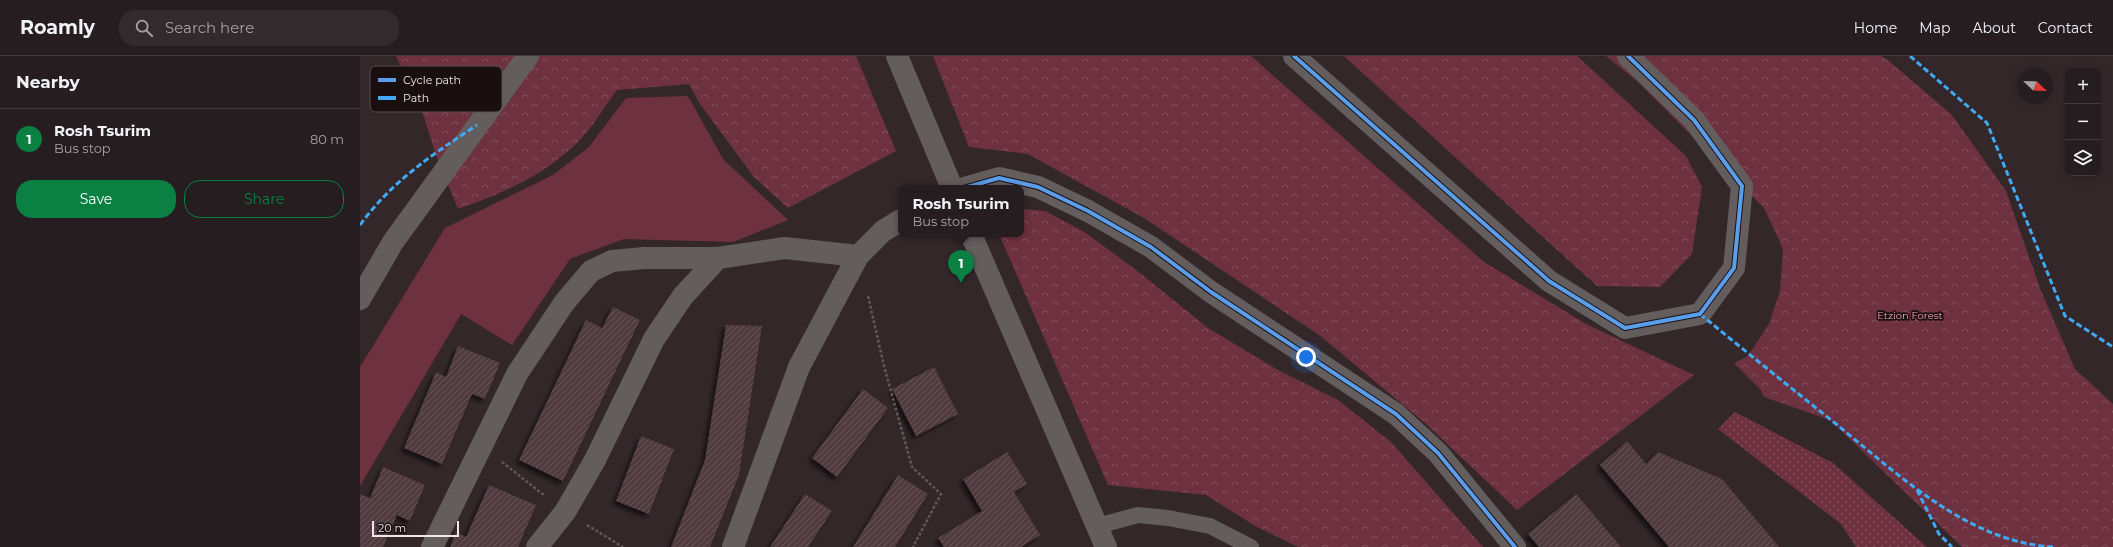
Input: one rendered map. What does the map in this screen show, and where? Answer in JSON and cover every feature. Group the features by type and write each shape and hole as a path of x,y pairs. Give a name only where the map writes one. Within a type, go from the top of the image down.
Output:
{"street":[{"path":"502,92 528,56"},
{"path":"897,56 951,185"},
{"path":"1294,56 1549,281 1625,328 1700,314 1734,268 1742,186 1694,120 1628,56"},
{"path":"360,299 397,236 487,112"},
{"path":"974,185 999,178 1038,187 1088,211 1151,247 1211,292 1396,414 1438,453 1515,547"},
{"path":"733,547 799,367 858,256 883,231 898,222"},
{"path":"973,237 1106,547"},
{"path":"432,547 517,374 564,303 591,271 612,261 619,260 644,258 718,258 785,248 858,256"},
{"path":"537,547 565,512 595,460 654,339 683,296 718,258"}],"lane":[{"path":"1097,526 1138,515 1168,518 1210,526 1251,547"}],"path":[{"path":"858,256 884,366 912,467 942,494 913,547"}],"green space":[{"path":"396,56 856,56 896,151 788,208 754,177 700,104 689,84 617,90 593,125 582,138 550,166 521,183 458,209 436,155 422,112 502,112 502,66 401,66"},
{"path":"933,56 1251,56 1484,262 1586,324 1694,375 1517,510 1425,423 1319,335 1144,218 1028,154 969,147"},
{"path":"1344,56 1577,56 1686,156 1702,187 1692,254 1660,287 1597,286"},
{"name":"Etzion Forest","path":"1606,56 1881,56 1889,61 1952,115 2006,191 2041,291 2075,369 2113,404 2113,547 1962,547 1830,420 1764,397 1761,390 1734,363 1748,356 1769,324 1780,291 1783,251 1780,242 1764,208 1637,81"},
{"path":"688,96 723,159 788,220 733,242 624,239 570,259 512,345 461,314 360,486 360,367 445,228 553,175 589,147 626,98"},
{"path":"1024,209 1045,211 1086,233 1140,273 1208,328 1278,370 1338,400 1391,442 1483,547 1298,547 1257,527 1206,495 1108,485 1000,237 1024,237"},
{"path":"1735,412 1833,463 1927,547 1856,547 1841,524 1718,429"}],"building":[{"path":"613,307 640,320 563,481 519,460 586,320 602,328"},
{"path":"726,325 762,326 739,475 710,547 671,547 705,460"},
{"path":"458,346 500,363 485,399 472,394 442,464 404,448 436,372 446,377"},
{"path":"934,367 958,414 916,436 892,389"},
{"path":"863,389 888,408 837,477 812,458"},
{"path":"641,436 674,449 649,514 616,501"},
{"path":"1627,441 1646,464 1658,452 1722,479 1779,547 1669,547 1600,465"},
{"path":"1007,452 1027,484 1014,492 1040,535 1021,547 944,547 938,538 982,511 963,479"},
{"path":"383,467 425,485 410,521 397,515 383,547 360,547 360,494 370,498"},
{"path":"898,475 928,494 895,547 853,547"},
{"path":"489,485 536,505 518,547 450,547 456,532 466,537"},
{"path":"805,494 832,511 808,547 770,547"},
{"path":"1576,494 1621,547 1539,547 1528,534"}],"marked path":[{"path":"1910,56 1987,123 2065,316 2113,347"},
{"path":"360,225 386,195 414,169 477,125"},
{"path":"1700,314 1885,464 1936,503 1992,533 2022,542 2053,547"},
{"path":"1917,490 1939,534 1952,547"}],"cycle path":[{"path":"1294,56 1549,281 1625,328 1700,314 1734,268 1742,186 1694,120 1628,56"},
{"path":"974,185 999,178 1038,187 1088,211 1151,247 1211,292 1396,414 1438,453 1515,547"}],"place":[{"name":"Rosh Tsurim","path":"961,283"}]}
